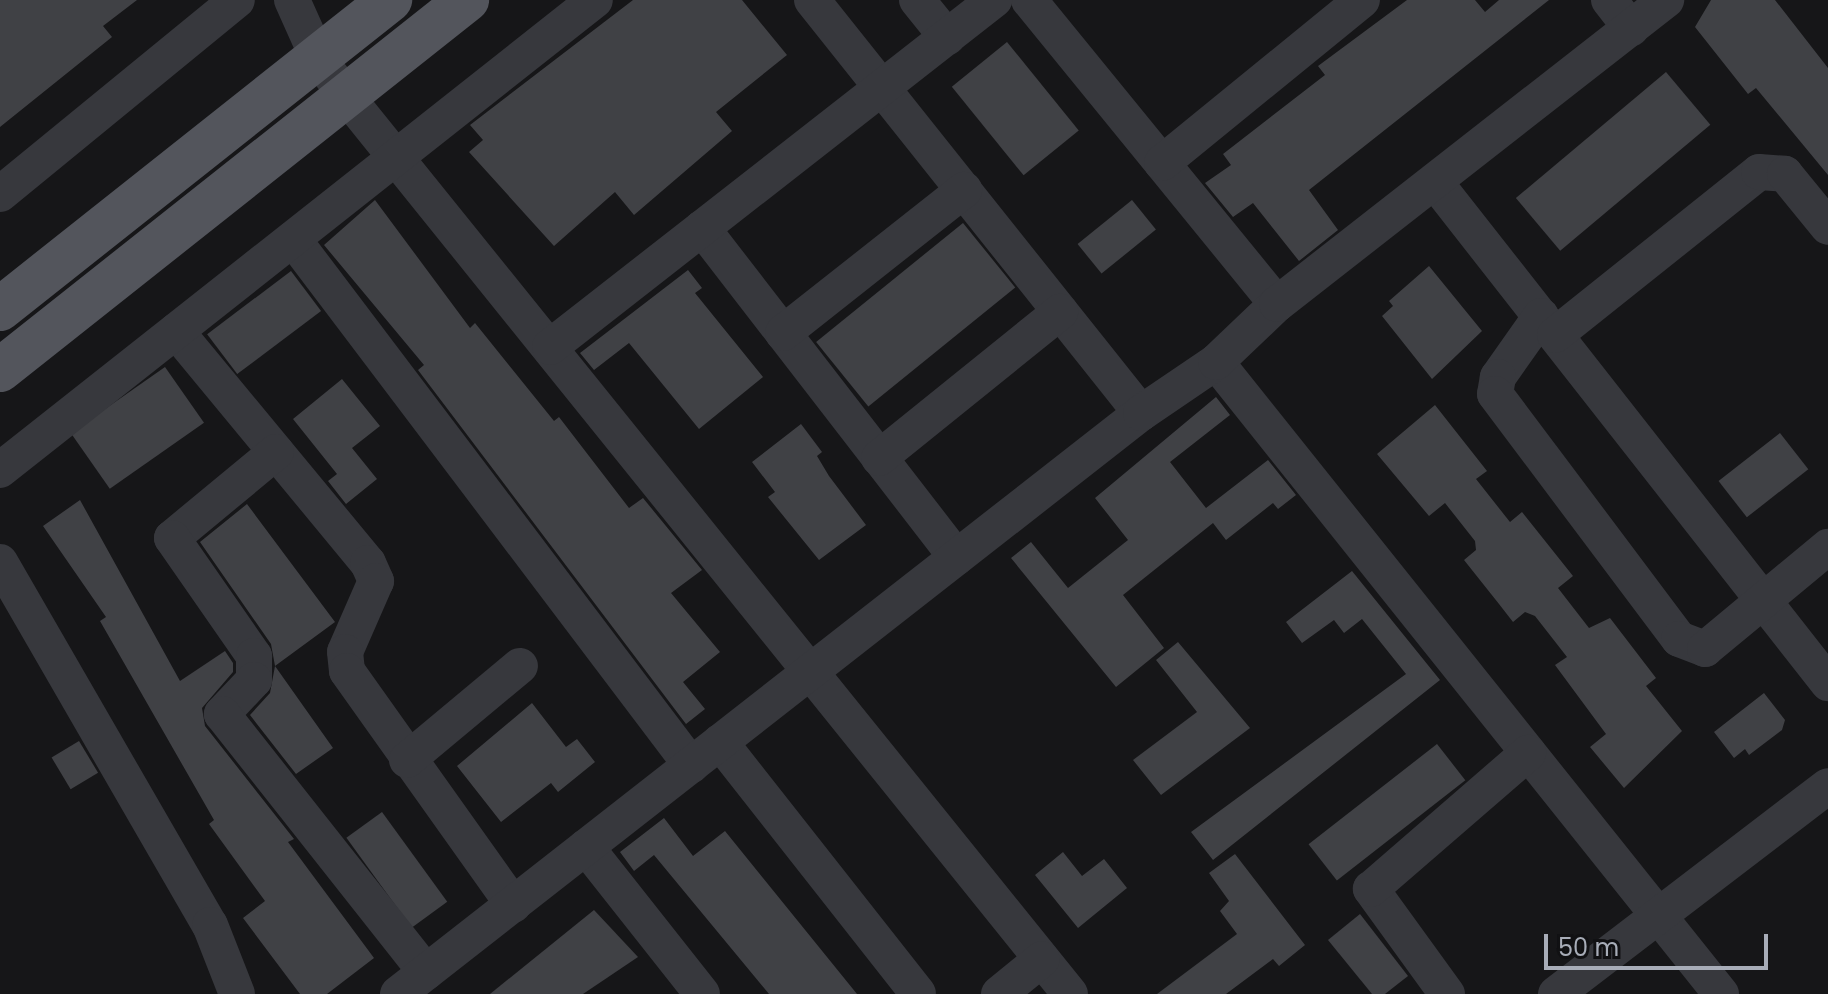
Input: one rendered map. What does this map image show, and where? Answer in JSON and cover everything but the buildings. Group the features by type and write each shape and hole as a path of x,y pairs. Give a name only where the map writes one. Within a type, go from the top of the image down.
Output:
{"main road":[{"path":"0,309 390,0"},
{"path":"0,370 467,0"}],"street":[{"path":"0,194 237,0"},
{"path":"292,0 318,58 347,97 1070,994"},
{"path":"0,470 595,0"},
{"path":"812,0 1141,413"},
{"path":"917,0 947,37"},
{"path":"550,347 994,0"},
{"path":"1029,0 1277,304"},
{"path":"1162,163 1362,0"},
{"path":"1609,0 1631,28"},
{"path":"398,994 1141,413 1216,362 1277,304 1666,0"},
{"path":"1828,227 1785,174 1759,172 1548,326 1498,377 1495,394 1679,639 1705,649 1828,547"},
{"path":"1435,182 1828,683"},
{"path":"783,333 964,190"},
{"path":"702,228 956,557"},
{"path":"293,239 691,765"},
{"path":"879,458 1060,312"},
{"path":"176,331 368,563 376,581 343,661 407,760 513,905"},
{"path":"1216,362 1721,994"},
{"path":"276,452 172,538 254,656 254,680 222,714 426,972"},
{"path":"0,562 210,925 237,994"},
{"path":"407,760 520,666"},
{"path":"720,742 918,994"},
{"path":"1447,994 1371,889 1528,753"},
{"path":"1556,994 1657,913 1828,786"},
{"path":"586,847 698,993"},
{"path":"999,994 1042,959"}]}
